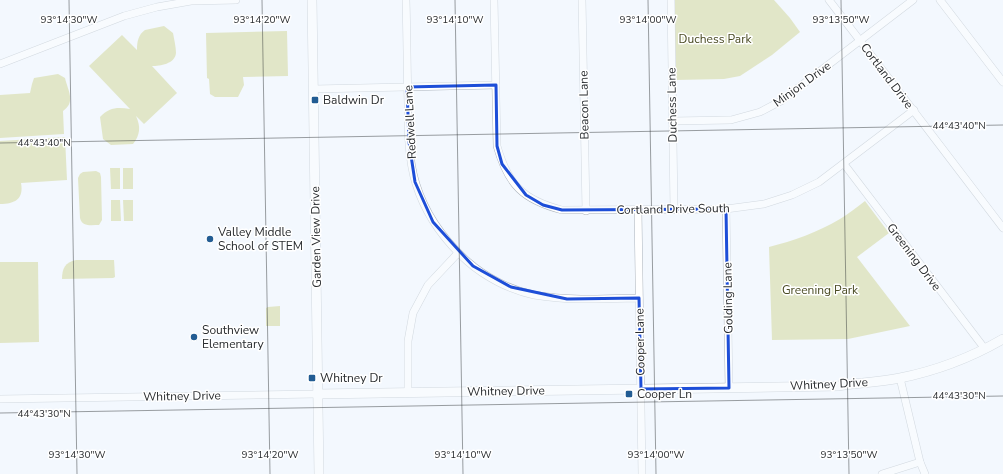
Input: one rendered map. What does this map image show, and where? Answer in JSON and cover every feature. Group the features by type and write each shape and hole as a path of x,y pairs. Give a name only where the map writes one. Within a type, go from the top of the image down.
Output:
{"street":[{"path":"0,64 124,16 157,7 191,1 236,0"},
{"name":"Garden View Drive","path":"312,0 319,474"},
{"name":"Redwell Lane","path":"406,0 408,142 415,182 422,201 433,222 458,253 473,266 511,287 533,294 567,299 640,298"},
{"path":"314,89 496,85 494,0"},
{"name":"Beacon Lane","path":"582,0 586,211"},
{"name":"Duchess Lane","path":"671,0 674,210"},
{"name":"Cortland Drive","path":"829,0 1003,228"},
{"name":"Minjon Drive","path":"672,121 731,120 760,112 781,101 914,0"},
{"path":"940,0 1003,82"},
{"name":"Cortland Drive South","path":"496,85 497,146 502,164 511,179 526,195 543,205 562,210 726,209 764,204 792,195 819,182 914,110"},
{"name":"Greening Drive","path":"844,164 985,349"},
{"name":"Golding Lane","path":"726,209 729,388"},
{"name":"Cooper Lane","path":"638,210 642,474"},
{"path":"408,393 408,341 413,313 428,285 458,253"},
{"name":"Whitney Drive","path":"0,399 838,386 900,378 943,366 985,349 1003,338"},
{"path":"900,378 920,462 925,474"},
{"path":"882,474 920,462"}],"highlighted area":[{"path":"496,85 497,146 502,164 526,195 543,205 562,210 726,209 729,388 641,389 639,298 567,299 511,287 473,266 433,222 415,182 409,142 407,87"}],"green space":[{"name":"Duchess Park","path":"674,0 774,0 800,32 772,55 740,76 724,79 675,80"},
{"path":"164,26 173,33 176,51 175,57 167,64 152,66 177,93 144,124 136,116 139,124 139,131 133,144 111,145 103,139 100,117 107,111 114,108 130,109 89,66 122,35 137,50 138,39 145,30"},
{"path":"287,31 288,76 243,77 244,85 238,97 215,97 210,94 209,79 207,78 206,33"},
{"path":"58,74 65,78 70,96 69,104 63,111 64,134 0,138 0,95 30,93 34,78"},
{"path":"65,137 67,180 21,183 21,193 17,200 10,203 0,204 0,141"},
{"path":"110,168 120,168 120,189 111,189"},
{"path":"123,168 133,168 133,189 123,189"},
{"path":"96,171 100,173 101,177 102,220 99,225 87,225 81,221 80,218 78,178 83,172"},
{"path":"111,200 120,200 121,221 111,221"},
{"path":"123,200 133,200 133,221 124,221"},
{"name":"Greening Park","path":"865,201 889,233 857,257 910,326 848,339 772,340 769,247 796,239 823,228 840,219"},
{"path":"76,260 114,260 115,277 62,279 65,266 69,262"},
{"path":"0,262 38,262 39,342 0,343"},
{"path":"280,306 280,326 266,326 266,308"}],"place":[{"name":"Baldwin Dr","path":"315,100"},
{"name":"Valley Middle School of STEM","path":"210,239"},
{"name":"Southview Elementary","path":"194,337"},
{"name":"Whitney Dr","path":"312,378"},
{"name":"Cooper Ln","path":"629,394"}]}
